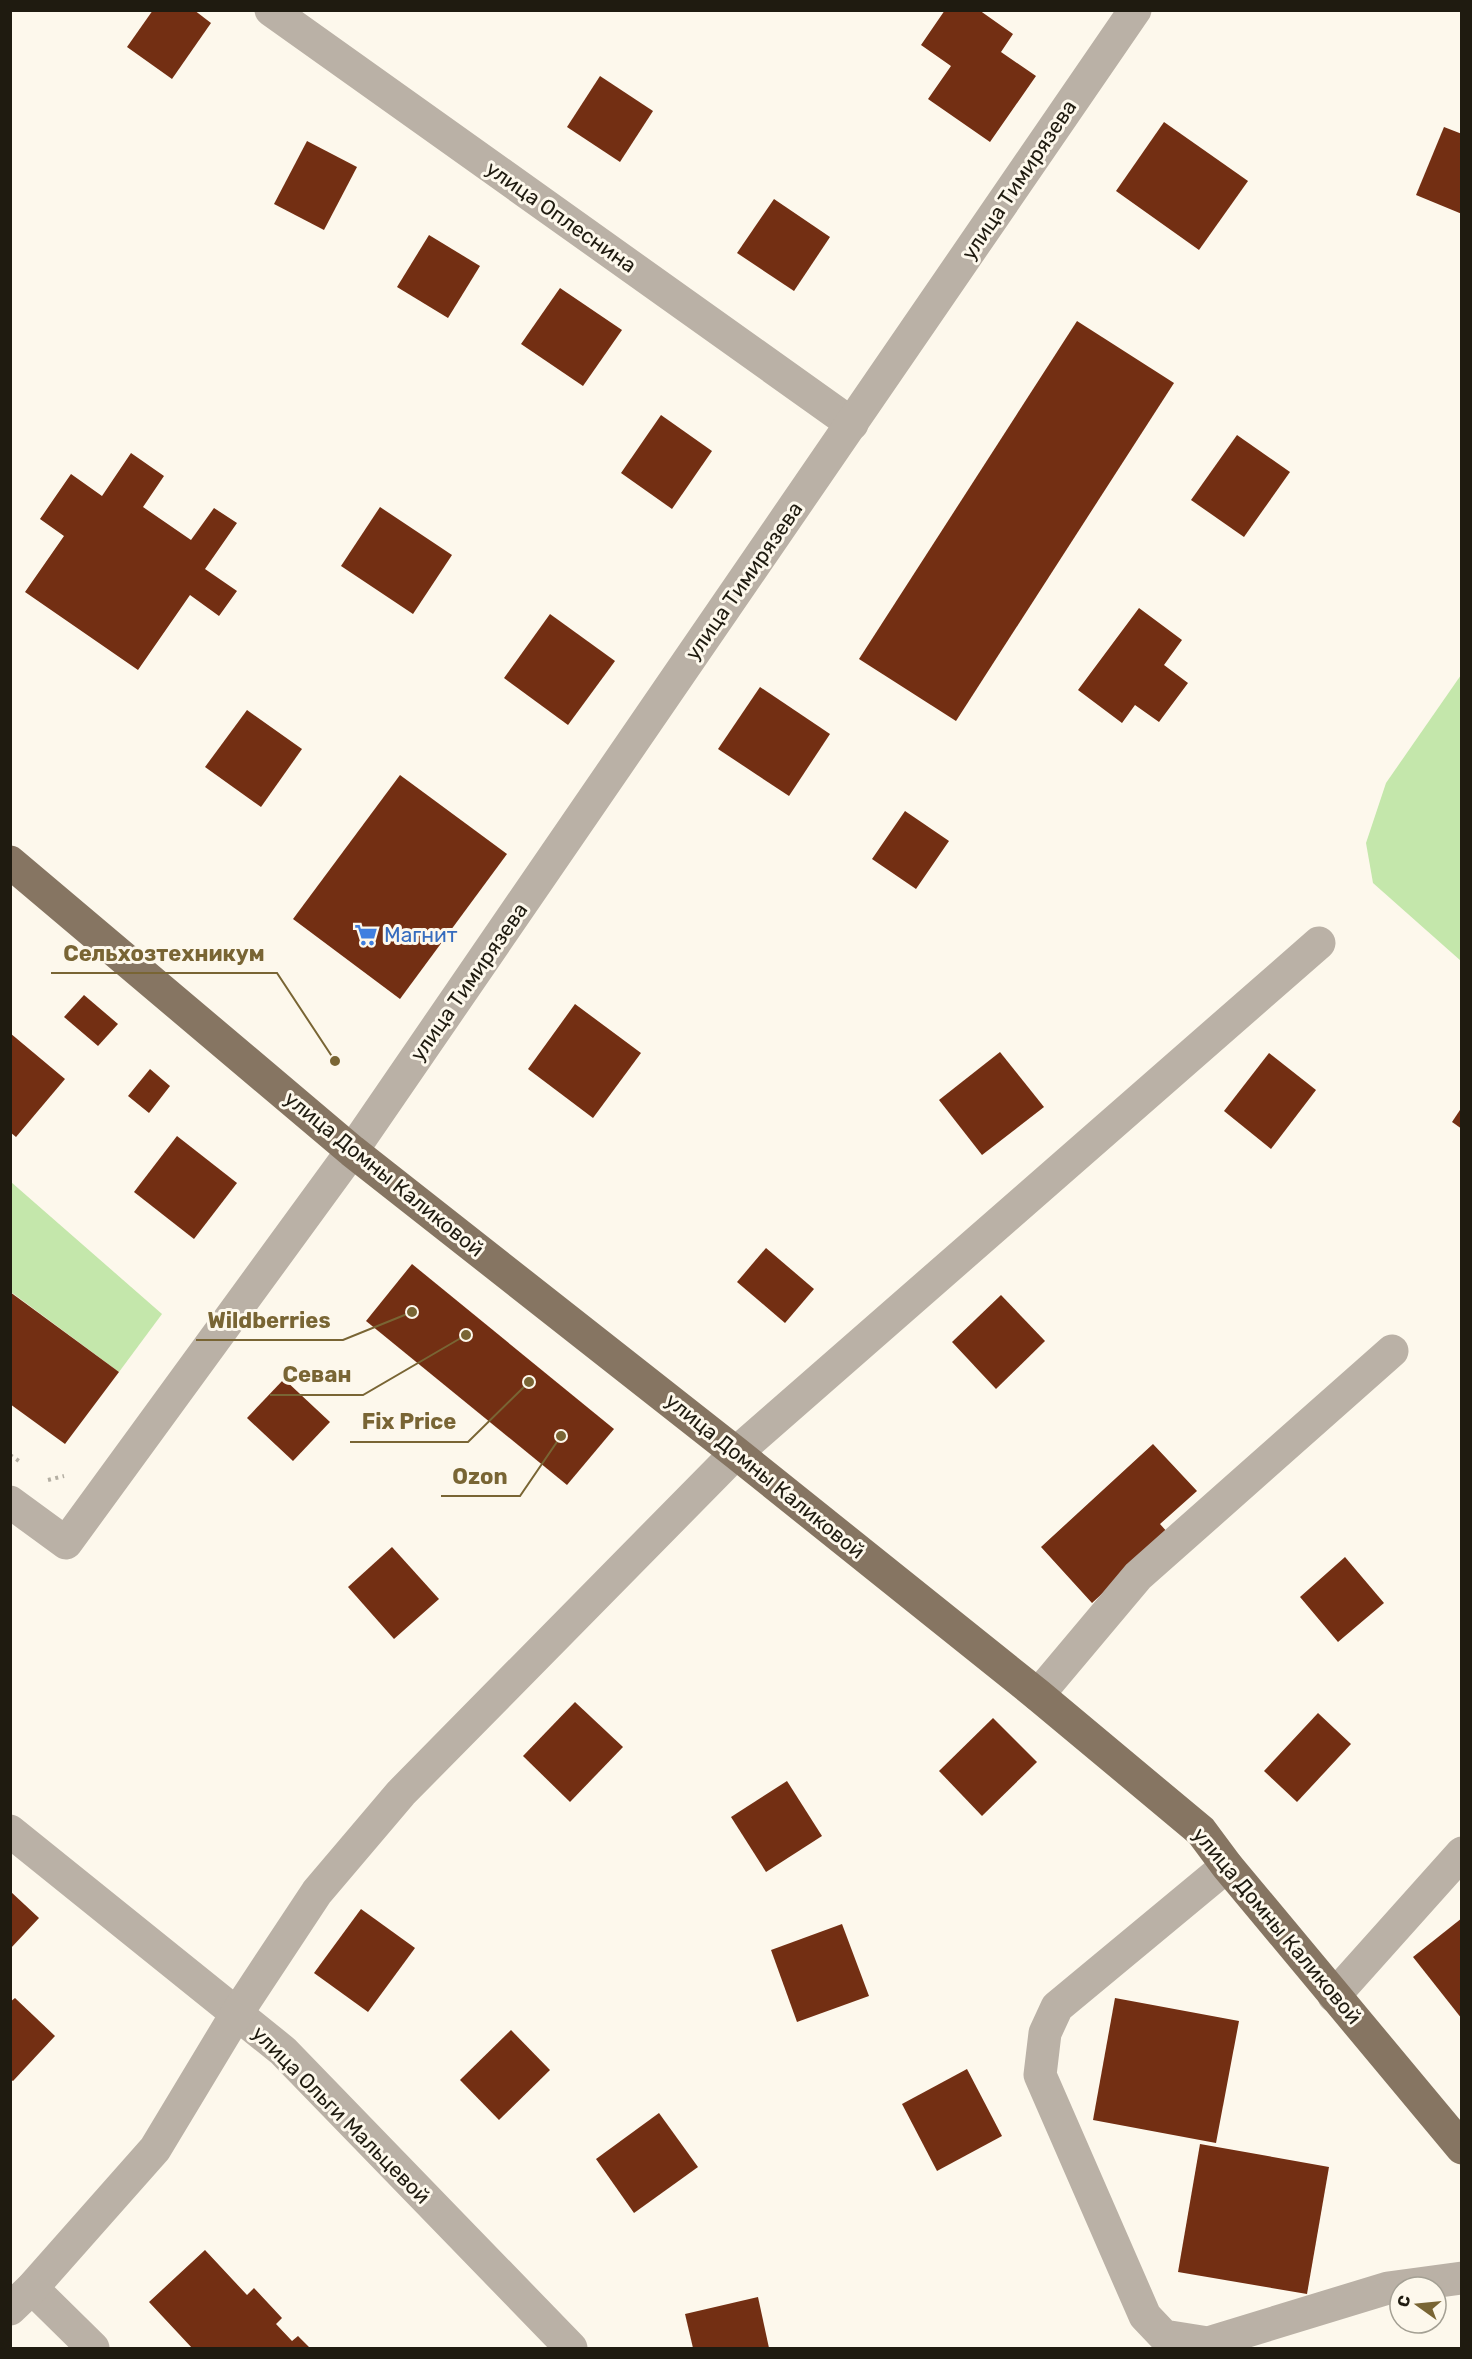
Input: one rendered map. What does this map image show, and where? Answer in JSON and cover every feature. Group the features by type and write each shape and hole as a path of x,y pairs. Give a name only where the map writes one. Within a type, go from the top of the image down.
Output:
{"main road":[{"name":"улица Домны Каликовой","path":"10,862 352,1151 736,1453 1038,1695 1201,1831 1227,1866 1461,2148"}],"street":[{"name":"улица Оплеснина","path":"271,10 852,424"},
{"name":"улица Тимирязева","path":"10,1502 66,1543 352,1151 1135,10"},
{"path":"93,2349 21,2299 155,2149 237,2013 317,1892 401,1793 736,1453 1319,943"},
{"path":"1038,1695 1138,1576 1392,1351"},
{"name":"улица Ольги Мальцевой","path":"10,1831 282,2051 571,2349"},
{"path":"1334,1996 1461,1853"},
{"path":"1227,1866 1057,2007 1045,2033 1040,2075 1145,2316 1164,2336 1208,2343 1388,2288 1461,2278"}],"green space":[{"path":"1461,675 1461,961 1373,883 1366,843 1386,783"},
{"path":"11,1182 162,1314 119,1372 11,1292"}],"building":[{"path":"153,10 194,10 211,23 172,79 127,47"},
{"path":"945,10 979,10 1013,34 1001,52 1036,76 990,142 928,99 951,66 921,45"},
{"path":"600,76 653,111 620,162 567,127"},
{"path":"1164,122 1248,181 1199,250 1116,191"},
{"path":"1444,127 1462,134 1462,214 1416,195"},
{"path":"307,141 357,167 324,230 274,204"},
{"path":"774,199 830,237 794,291 737,253"},
{"path":"429,235 480,266 448,318 397,287"},
{"path":"560,288 622,330 583,386 521,344"},
{"path":"1077,321 1174,383 956,721 859,659"},
{"path":"661,415 712,451 672,509 621,473"},
{"path":"1237,435 1290,472 1244,537 1191,500"},
{"path":"131,453 164,476 143,507 191,540 214,508 237,523 205,569 237,591 219,616 190,595 138,670 25,592 64,536 40,519 71,474 102,496"},
{"path":"380,507 452,555 413,614 341,566"},
{"path":"1139,608 1182,640 1164,665 1188,683 1159,722 1135,705 1122,723 1078,690"},
{"path":"550,614 615,661 568,725 504,678"},
{"path":"760,687 830,734 789,796 718,749"},
{"path":"247,710 302,749 261,807 205,767"},
{"path":"400,775 507,854 400,999 293,919"},
{"path":"905,811 949,841 916,889 872,859"},
{"path":"84,995 118,1024 98,1046 64,1017"},
{"path":"575,1004 641,1053 593,1118 528,1069"},
{"path":"10,1033 65,1079 16,1137 10,1132"},
{"path":"1000,1052 1044,1107 982,1155 939,1100"},
{"path":"1269,1053 1316,1090 1271,1149 1224,1111"},
{"path":"150,1069 170,1086 149,1113 128,1096"},
{"path":"1462,1107 1462,1129 1452,1122"},
{"path":"177,1136 237,1183 194,1239 134,1192"},
{"path":"766,1248 814,1289 785,1323 737,1282"},
{"path":"412,1264 614,1429 567,1485 366,1321"},
{"path":"10,1292 119,1372 65,1444 10,1404"},
{"path":"1001,1295 1045,1341 996,1389 952,1342"},
{"path":"284,1379 330,1422 293,1461 247,1418"},
{"path":"1153,1444 1197,1491 1160,1524 1168,1533 1092,1603 1041,1547"},
{"path":"392,1547 439,1599 394,1639 348,1587"},
{"path":"1345,1557 1384,1603 1338,1642 1300,1597"},
{"path":"575,1702 623,1747 570,1802 523,1756"},
{"path":"1318,1713 1351,1744 1297,1802 1264,1771"},
{"path":"993,1718 1037,1762 982,1816 939,1771"},
{"path":"787,1781 822,1836 766,1872 731,1817"},
{"path":"10,1891 39,1918 10,1949"},
{"path":"361,1909 415,1948 368,2012 314,1973"},
{"path":"1462,1918 1462,2019 1413,1957"},
{"path":"842,1924 869,1996 797,2022 771,1950"},
{"path":"15,1998 55,2036 13,2081 10,2079 10,2002"},
{"path":"1115,1998 1239,2021 1216,2143 1093,2120"},
{"path":"511,2030 550,2070 499,2120 460,2080"},
{"path":"967,2069 1002,2136 937,2171 902,2104"},
{"path":"659,2113 698,2167 634,2213 596,2159"},
{"path":"1200,2144 1329,2167 1307,2294 1178,2272"},
{"path":"205,2250 247,2295 254,2288 282,2318 276,2324 292,2341 298,2336 310,2348 192,2348 149,2302"},
{"path":"758,2297 769,2348 693,2348 685,2314"}],"place":[{"name":"Магнит","path":"366,935"},
{"name":"Сельхозтехникум","path":"335,1061"},
{"name":"Wildberries","path":"412,1312"},
{"name":"Севан","path":"466,1335"},
{"name":"Fix Price","path":"529,1382"},
{"name":"Ozon","path":"561,1436"}]}
